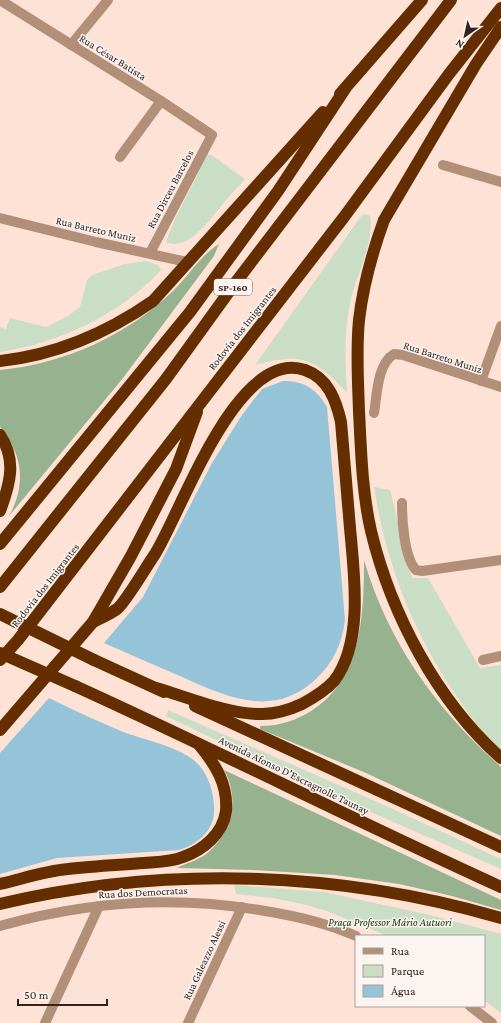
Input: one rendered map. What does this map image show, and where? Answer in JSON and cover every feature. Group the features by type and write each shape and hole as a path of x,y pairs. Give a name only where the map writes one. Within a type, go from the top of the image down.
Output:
{"highway":[{"path":"0,361 30,357 61,349 119,323 153,301 345,89 422,0"},
{"name":"SP-160","path":"0,587 166,379 236,282 452,0"},
{"name":"Rodovia dos Imigrantes","path":"0,660 18,640 344,217 449,74 501,8"},
{"path":"501,27 476,64 384,220 374,247 364,289 359,321 358,371 364,485 371,530 379,558 405,626 426,666 440,688 469,726 501,758"},
{"path":"0,544 190,312 278,192 345,89"},
{"path":"93,622 118,608 123,602 156,552 216,433 253,385 283,368 297,368 312,373 326,384 337,402 341,422 353,582 354,628 343,664 334,681 322,692 295,707 274,714 260,715 230,710 156,688"},
{"path":"0,730 93,622 131,556 176,469 200,404"},
{"path":"0,435 9,450 12,466 8,489 0,510"},
{"name":"Avenida Afonso D'Escragnolle Taunay","path":"0,614 94,660 501,847"},
{"name":"Avenida Afonso D'Escragnolle Taunay","path":"0,653 197,742 381,832 501,887"},
{"path":"0,884 66,869 164,861 182,858 209,843 225,819 225,788 218,769 197,742"},
{"path":"0,904 64,890 129,881 187,878 247,878 369,889 436,900 501,918"}],"street":[{"name":"Rua César Batista","path":"0,0 161,101 212,135"},
{"path":"71,45 108,0"},
{"path":"120,157 161,101"},
{"name":"Rua Dirceu Barcelos","path":"150,253 212,135"},
{"path":"442,165 501,182"},
{"name":"Rua Barreto Muniz","path":"0,218 96,242 187,262"},
{"path":"482,382 501,326"},
{"name":"Rua Barreto Muniz","path":"374,413 382,371 388,360 394,354 403,355 501,388"},
{"path":"402,503 403,525 410,560 416,570 422,571 501,560"},
{"path":"483,660 501,656"},
{"name":"Rua dos Democratas","path":"0,926 72,909 150,902 182,902 242,907 296,916 355,936"},
{"path":"46,1023 99,906"},
{"name":"Rua Galeazzo Alessi","path":"188,1023 242,907"},
{"path":"471,1007 492,1023"}],"green space":[{"path":"207,154 213,156 245,179 200,231 192,238 175,244 166,242 176,217"},
{"path":"366,214 370,216 371,227 367,249 353,292 348,314 345,358 347,392 325,372 306,361 284,359 255,365 362,215"},
{"path":"219,244 214,256 123,378 9,516 17,498 20,472 16,454 0,426 0,370 24,367 71,354 116,334 156,306 180,284 206,254"},
{"path":"146,261 158,265 161,270 127,301 108,313 66,334 44,342 0,352 0,327 6,329 10,318 46,327 68,316 80,307 87,280 92,275 125,264"},
{"path":"374,487 390,490 412,578 428,578 480,668 501,665 501,751 467,711 441,673 427,648 394,570 379,515"},
{"path":"364,560 374,590 387,619 401,647 418,673 456,722 501,767 501,836 366,773 260,729 260,726 282,724 308,713 330,696 342,680 351,662 361,622"},
{"path":"168,710 386,806 501,859 501,869 318,789 166,716"},
{"path":"224,770 501,900 501,910 452,896 399,884 335,875 253,870 177,868 205,855 214,847 227,827 231,816 232,793"},
{"name":"Praça Professor Mário Autuori","path":"234,885 324,892 430,915 501,934 501,1013 485,1001 485,935 386,935 327,911 302,904 273,898 236,894"}],"water":[{"path":"283,381 297,382 309,387 319,395 327,407 345,620 342,637 336,652 332,660 316,679 299,691 283,699 265,701 248,700 231,697 214,691 104,643 143,597 212,463 242,415 262,389"},
{"path":"49,698 112,727 183,753 192,759 203,770 209,781 213,794 213,820 207,832 192,845 179,850 57,858 0,874 0,753"}]}
